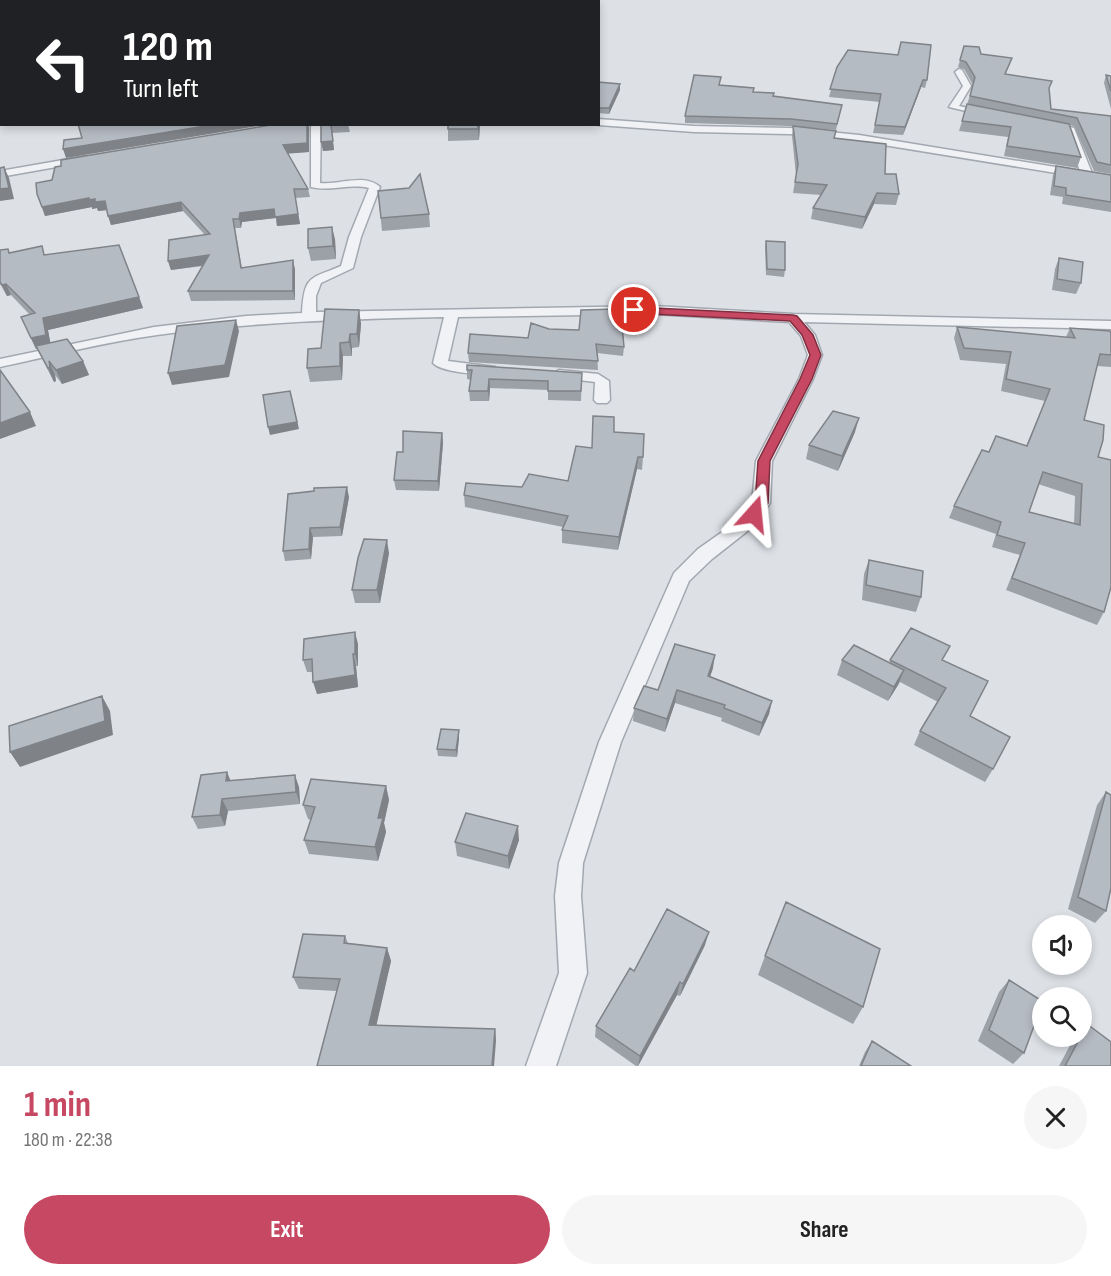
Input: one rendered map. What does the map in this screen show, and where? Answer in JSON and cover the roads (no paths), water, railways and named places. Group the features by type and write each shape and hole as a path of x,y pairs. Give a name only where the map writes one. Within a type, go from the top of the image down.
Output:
{"street":[{"path":"958,72 967,86 954,107 998,116"},
{"path":"600,122 694,129 790,131 859,138 1111,179"},
{"path":"1040,123 1071,130 1087,175"},
{"path":"309,316 310,289 313,283 327,274 347,268 355,237 375,187 366,184 324,187 315,185 316,126"},
{"path":"0,174 95,158"},
{"path":"0,363 154,331 246,320 309,316 654,310 793,318 1111,325"},
{"path":"452,312 440,363 461,368 509,371"},
{"path":"541,1066 573,973 568,896 571,863 610,742 681,578 705,554 748,522 761,503 764,461 806,379 815,355 807,335 793,318"},
{"path":"545,374 598,378 602,381 602,400"}]}
